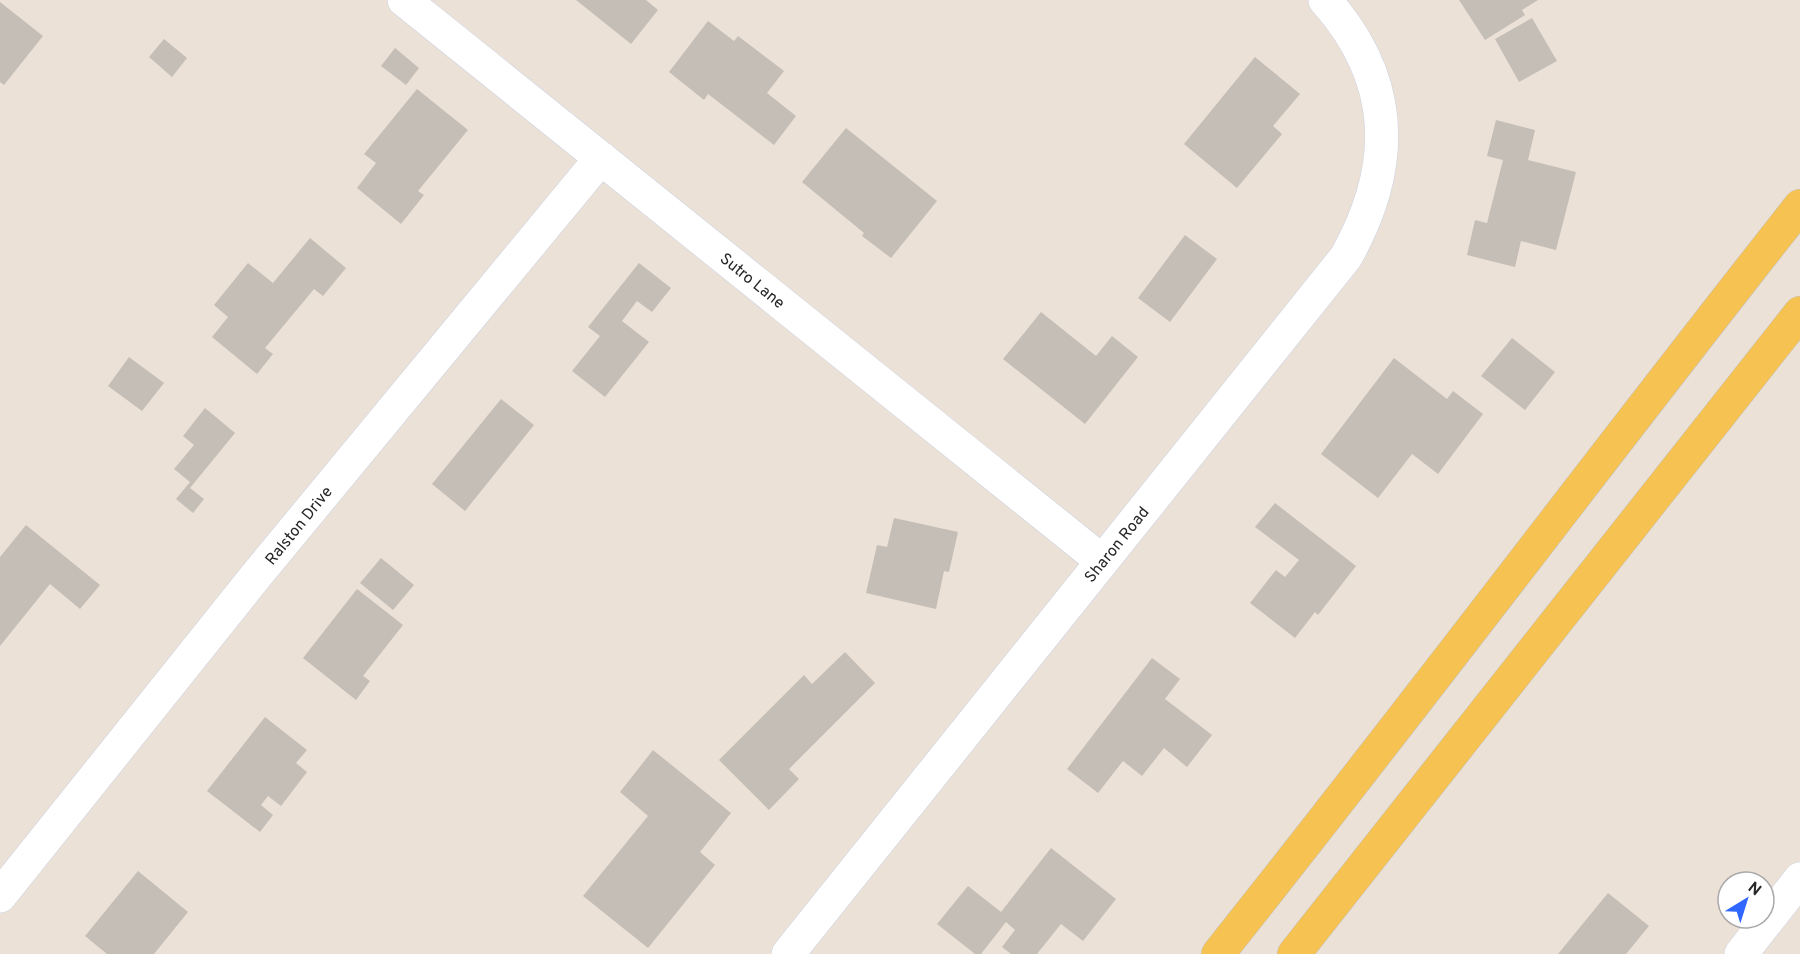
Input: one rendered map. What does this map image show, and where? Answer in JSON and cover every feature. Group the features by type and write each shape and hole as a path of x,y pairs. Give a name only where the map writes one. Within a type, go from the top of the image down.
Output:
{"main road":[{"path":"1218,954 1343,797 1612,444 1800,206"},
{"path":"1294,954 1800,313"}],"street":[{"name":"Sutro Lane","path":"404,0 1102,561"},
{"name":"Sharon Road","path":"788,954 1346,257 1362,228 1377,188 1383,144 1379,107 1370,73 1347,26 1325,0"},
{"name":"Ralston Drive","path":"0,896 248,586 601,158"},
{"path":"1741,954 1795,897"}],"building":[{"path":"576,0 646,0 658,10 631,44"},
{"path":"1459,0 1538,0 1522,10 1525,15 1485,40"},
{"path":"0,2 43,36 4,85 0,82"},
{"path":"1532,18 1557,61 1519,82 1495,39"},
{"path":"708,21 734,41 738,36 784,71 767,93 796,116 774,145 708,94 704,100 669,72"},
{"path":"164,39 187,58 172,77 149,57"},
{"path":"395,48 419,68 406,85 381,66"},
{"path":"1255,57 1300,94 1273,126 1282,134 1237,188 1184,144"},
{"path":"417,89 468,130 418,191 424,195 401,224 357,188 376,163 364,154"},
{"path":"1496,120 1535,130 1528,160 1576,172 1556,250 1521,241 1515,267 1467,255 1475,220 1487,223 1503,160 1487,156"},
{"path":"846,128 937,201 891,258 862,236 864,233 802,182"},
{"path":"1185,235 1217,259 1170,322 1138,298"},
{"path":"310,238 346,268 323,296 314,289 265,348 273,354 257,374 212,337 228,317 214,305 248,263 273,283"},
{"path":"639,263 671,288 652,312 637,301 622,321 649,342 605,397 572,371 600,336 588,327"},
{"path":"1041,312 1096,356 1112,336 1138,357 1085,424 1003,359"},
{"path":"1512,338 1555,372 1525,410 1481,376"},
{"path":"129,357 164,383 142,411 108,386"},
{"path":"1394,358 1447,399 1453,391 1483,414 1438,474 1412,454 1378,498 1321,454"},
{"path":"501,399 534,425 465,511 432,484"},
{"path":"205,408 235,433 190,488 204,499 193,513 176,499 190,482 174,469 194,445 183,436"},
{"path":"1275,503 1356,566 1318,615 1315,612 1295,638 1250,603 1276,570 1285,577 1299,560 1255,527"},
{"path":"894,518 958,532 949,572 944,571 936,609 866,593 877,545 887,547"},
{"path":"26,525 100,585 80,609 50,584 0,646 0,557"},
{"path":"381,558 414,585 393,610 360,583"},
{"path":"357,589 403,625 363,676 370,681 356,700 303,658"},
{"path":"845,652 875,683 789,769 799,779 769,810 719,760 804,675 812,684"},
{"path":"1152,658 1180,679 1165,699 1212,735 1187,767 1164,748 1142,776 1123,761 1098,793 1067,769"},
{"path":"265,717 307,750 296,763 307,772 281,806 268,796 261,805 273,815 260,832 207,791"},
{"path":"653,750 731,813 700,852 715,865 648,948 583,896 648,816 620,792"},
{"path":"1051,848 1116,899 1083,941 1061,924 1037,954 1011,954 1002,947 1015,930 1006,922 981,954 975,954 937,924 968,886 1001,912"},
{"path":"138,871 188,912 154,954 107,954 85,936"},
{"path":"1608,893 1649,926 1626,954 1558,954"}]}
